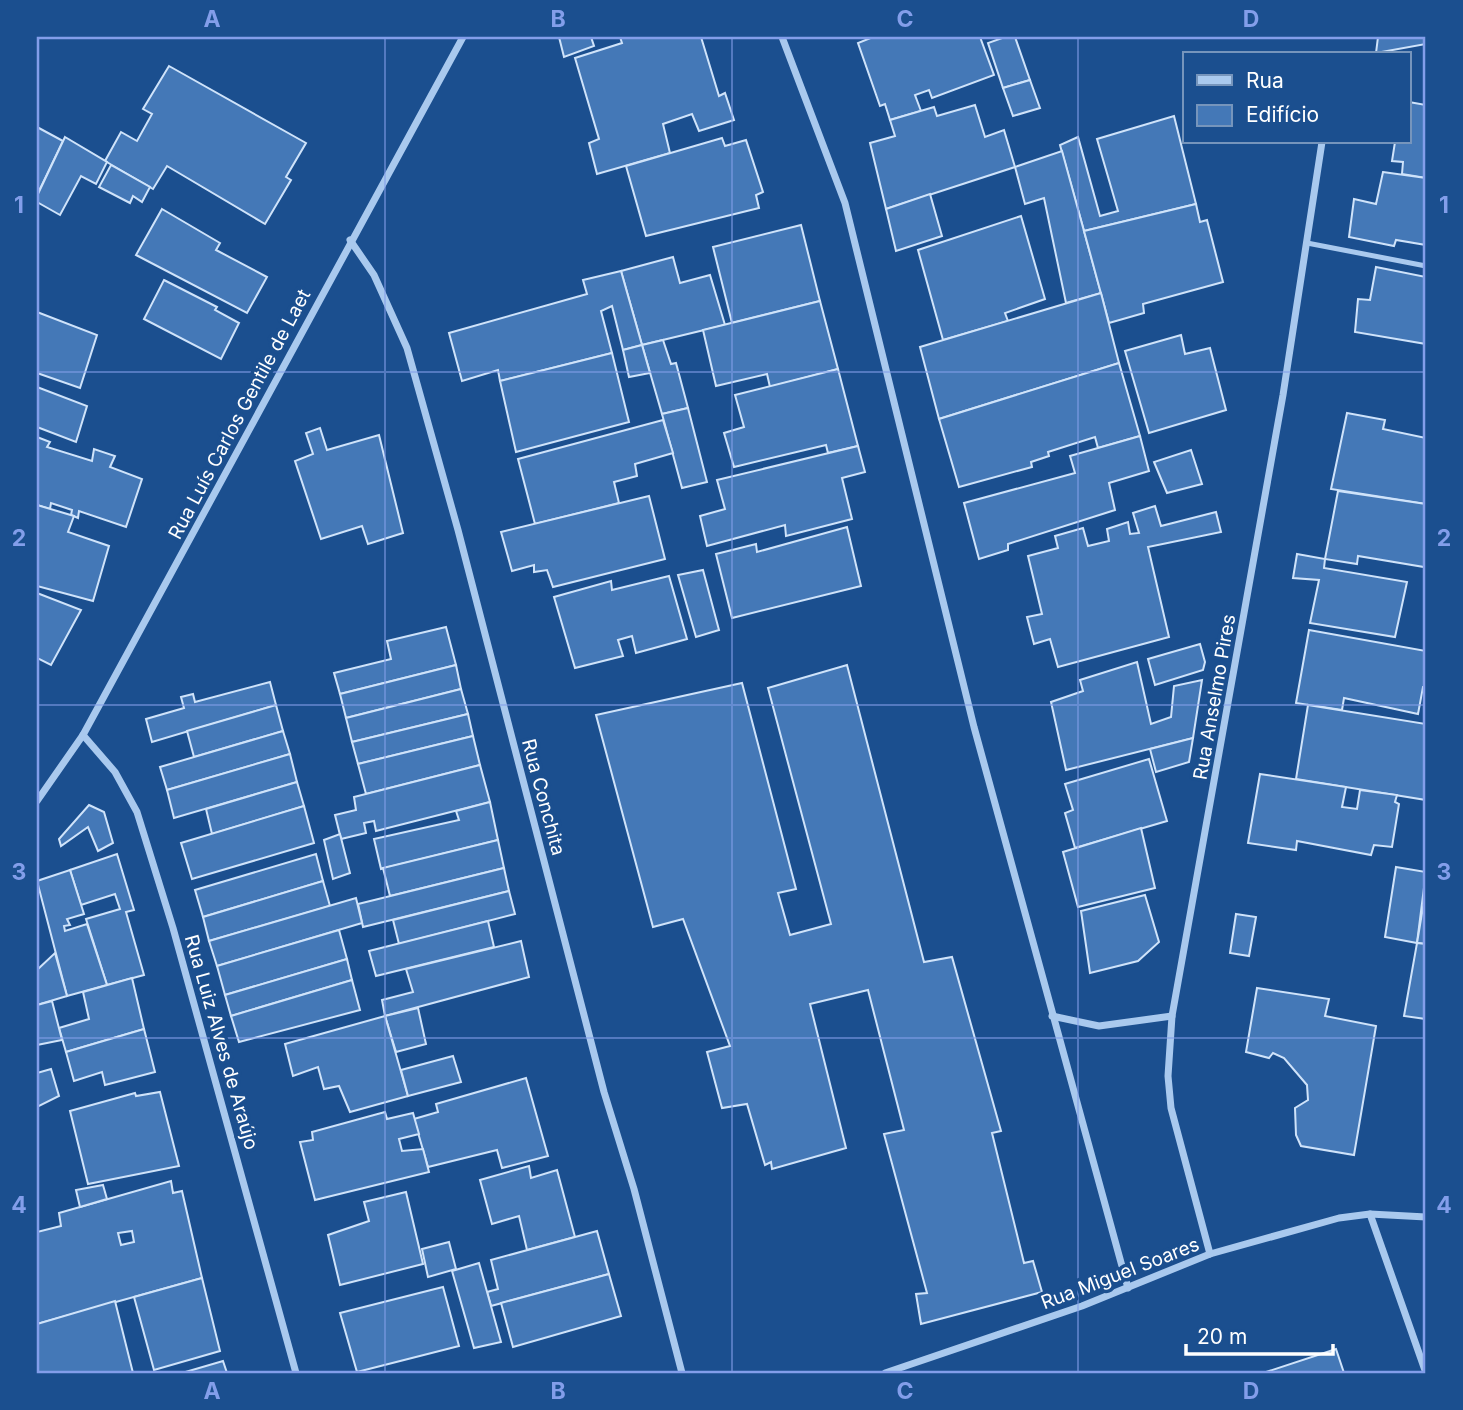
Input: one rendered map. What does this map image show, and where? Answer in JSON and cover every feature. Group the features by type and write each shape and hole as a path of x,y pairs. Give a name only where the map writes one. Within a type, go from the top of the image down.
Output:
{"street":[{"name":"Rua Luís Carlos Gentile de Laet","path":"37,802 83,735 350,240 463,37"},
{"path":"782,37 845,203 974,727 1128,1288"},
{"name":"Rua Anselmo Pires","path":"1210,1254 1171,1108 1168,1076 1172,1016 1279,421 1322,144"},
{"name":"Rua Conchita","path":"350,240 374,275 407,348 458,530 604,1092 641,1214 682,1373"},
{"name":"Rua Luiz Alves de Araújo","path":"83,735 115,772 137,811 173,928 296,1373"},
{"path":"1052,1016 1099,1026 1172,1016"},
{"path":"1370,1214 1426,1373"},
{"name":"Rua Miguel Soares","path":"885,1373 999,1336 1210,1254 1339,1218 1370,1214 1426,1217"}],"lane":[{"path":"1307,243 1426,266"}],"building":[{"path":"559,37 591,37 594,46 564,57"},
{"path":"620,37 701,37 719,96 725,93 734,120 699,131 692,114 663,124 670,153 597,174 589,143 599,139 575,58 622,43"},
{"path":"873,37 980,37 994,75 932,98 929,90 915,95 921,111 890,120 885,104 880,106 858,43"},
{"path":"1005,37 1015,37 1030,80 1003,88 988,43"},
{"path":"1378,37 1426,37 1426,44 1376,52"},
{"path":"169,66 306,143 286,177 291,180 265,224 167,166 153,189 105,161 121,132 137,141 152,114 143,109"},
{"path":"1030,80 1040,108 1013,116 1003,88"},
{"path":"1410,102 1426,105 1426,178 1402,174 1403,162 1392,161 1395,144 1410,144"},
{"path":"975,105 985,137 1004,130 1015,167 886,209 870,143 895,136 890,120 934,107 937,116"},
{"path":"1174,116 1196,204 1084,231 1060,145 1078,137 1100,216 1118,211 1097,139"},
{"path":"37,127 63,141 40,189 37,188"},
{"path":"65,137 107,162 96,184 81,176 60,215 37,202 37,196"},
{"path":"722,138 725,146 746,140 763,192 756,195 759,208 646,236 626,166"},
{"path":"1062,151 1101,293 1066,303 1044,198 1025,204 1015,167"},
{"path":"111,165 150,187 142,202 133,196 130,203 99,187"},
{"path":"1383,172 1426,178 1426,245 1396,240 1394,246 1349,237 1354,199 1376,204"},
{"path":"930,194 942,236 896,251 886,209"},
{"path":"1196,204 1200,222 1207,220 1223,282 1143,304 1144,313 1109,323 1084,231"},
{"path":"162,209 220,243 216,250 267,277 247,313 136,255"},
{"path":"1021,216 1045,299 1005,313 1008,321 943,340 918,250"},
{"path":"801,225 820,301 732,323 713,247"},
{"path":"673,257 680,283 710,275 725,325 642,345 621,271"},
{"path":"1376,267 1426,277 1426,344 1355,332 1358,299 1370,300"},
{"path":"621,271 642,345 623,350 612,306 601,311 612,353 500,381 498,370 462,381 449,333 587,294 583,280"},
{"path":"164,280 217,307 215,310 239,323 221,359 144,319"},
{"path":"1101,293 1119,363 939,419 920,347"},
{"path":"820,301 838,369 770,387 767,374 716,386 703,330"},
{"path":"37,312 97,335 80,388 37,373"},
{"path":"1181,335 1185,354 1210,348 1226,410 1149,433 1125,351"},
{"path":"663,340 671,364 676,363 688,408 662,414 642,345"},
{"path":"642,345 650,373 629,377 623,350"},
{"path":"612,353 629,422 516,452 500,381"},
{"path":"1119,363 1140,436 1098,448 1095,437 1048,452 1049,456 1031,462 1032,467 959,487 939,419"},
{"path":"838,369 858,446 828,453 826,445 734,467 724,433 744,427 735,395"},
{"path":"37,387 87,406 76,442 37,427"},
{"path":"688,408 707,482 682,488 662,414"},
{"path":"1347,413 1385,420 1383,429 1426,438 1426,504 1331,489"},
{"path":"663,420 673,453 635,464 637,476 614,482 619,503 535,524 518,459"},
{"path":"320,428 327,450 379,435 403,533 368,544 362,526 321,539 295,461 313,454 306,433"},
{"path":"1140,436 1149,471 1109,483 1115,510 1008,544 1008,550 979,559 964,503 1075,473 1070,456"},
{"path":"37,437 50,442 47,447 92,461 94,449 115,456 110,467 142,479 126,527 79,511 78,518 71,515 72,510 51,503 50,509 37,505"},
{"path":"858,446 865,472 842,478 852,519 786,536 785,525 707,546 700,516 725,509 717,480"},
{"path":"1191,450 1202,484 1167,493 1154,462"},
{"path":"1338,491 1426,504 1424,567 1358,556 1357,564 1325,559"},
{"path":"649,496 665,559 553,587 547,570 534,572 534,565 512,571 501,532"},
{"path":"37,505 74,516 68,532 109,546 93,601 37,586"},
{"path":"1155,506 1161,526 1216,512 1221,532 1148,547 1169,637 1058,667 1050,639 1034,644 1027,617 1042,614 1028,556 1058,548 1055,536 1083,528 1088,546 1109,541 1107,529 1128,522 1130,534 1139,533 1133,513"},
{"path":"847,527 861,586 732,618 716,554 756,544 757,552"},
{"path":"1297,554 1325,559 1324,568 1407,582 1395,637 1310,623 1319,580 1293,578"},
{"path":"703,570 719,630 696,637 678,575"},
{"path":"669,576 687,639 636,653 632,636 618,640 623,656 575,668 554,597 611,581 612,590"},
{"path":"37,593 81,610 51,665 37,658"},
{"path":"446,627 456,665 340,694 334,673 391,659 387,641"},
{"path":"1309,630 1426,651 1426,687 1423,687 1418,714 1344,698 1342,710 1296,703"},
{"path":"1200,644 1205,662 1203,670 1155,685 1148,659"},
{"path":"1137,662 1151,724 1171,717 1174,686 1202,680 1193,738 1066,770 1051,702 1083,691 1080,680"},
{"path":"456,665 461,689 346,718 340,694"},
{"path":"847,665 924,962 952,957 1001,1131 992,1133 1024,1263 1033,1261 1042,1292 921,1324 916,1294 927,1293 884,1134 904,1130 868,990 810,1004 846,1148 772,1169 771,1162 765,1165 747,1104 722,1108 707,1052 730,1046 683,919 653,927 596,715 742,683 796,889 778,893 790,935 831,924 768,688"},
{"path":"270,682 276,705 152,742 146,719 184,708 181,697 193,694 195,702"},
{"path":"461,689 468,714 352,742 346,718"},
{"path":"276,705 283,731 194,757 187,731"},
{"path":"1308,705 1426,724 1426,800 1296,779"},
{"path":"468,714 473,736 358,764 352,742"},
{"path":"283,731 290,754 167,790 160,767"},
{"path":"473,736 480,765 366,794 358,764"},
{"path":"1193,738 1189,762 1156,772 1150,749"},
{"path":"290,754 297,782 174,818 167,790"},
{"path":"1149,759 1167,821 1075,848 1065,813 1073,810 1065,784"},
{"path":"480,765 490,802 376,831 374,821 364,823 366,833 341,839 335,815 356,810 354,797"},
{"path":"1260,774 1346,787 1342,807 1357,809 1360,790 1397,795 1395,802 1399,804 1392,847 1374,845 1371,855 1297,841 1296,850 1248,843"},
{"path":"297,782 304,806 212,834 206,809"},
{"path":"490,802 498,840 381,869 374,839 459,820 456,811"},
{"path":"89,805 104,812 113,843 98,851 88,827 61,846 59,839"},
{"path":"304,806 314,843 192,879 181,843"},
{"path":"1141,828 1155,888 1078,907 1063,852"},
{"path":"340,834 350,873 333,879 324,840"},
{"path":"498,840 504,868 390,896 383,868"},
{"path":"117,854 134,910 126,912 144,975 107,985 86,919 120,909 115,894 81,905 70,870"},
{"path":"316,854 323,881 203,917 195,890"},
{"path":"1396,867 1426,872 1417,943 1385,937"},
{"path":"504,868 509,891 363,927 358,904"},
{"path":"70,870 84,914 67,919 70,925 64,926 65,931 87,924 107,985 67,996 37,881"},
{"path":"323,881 330,906 209,941 203,917"},
{"path":"1426,889 1426,944 1417,943"},
{"path":"509,891 515,914 399,944 393,920"},
{"path":"1145,895 1159,942 1138,961 1090,973 1081,911"},
{"path":"356,898 362,923 217,966 209,941"},
{"path":"1236,914 1256,917 1249,956 1230,953"},
{"path":"488,921 494,947 376,976 369,951"},
{"path":"339,930 347,959 225,995 217,966"},
{"path":"521,941 529,977 385,1016 382,1000 413,992 406,969"},
{"path":"1417,943 1426,944 1426,1019 1404,1016"},
{"path":"55,953 67,996 37,1005 37,970"},
{"path":"347,959 352,980 231,1016 225,995"},
{"path":"132,978 144,1029 66,1052 59,1028 89,1019 83,992"},
{"path":"352,980 360,1010 239,1042 231,1016"},
{"path":"1257,988 1329,999 1325,1016 1376,1026 1354,1155 1301,1146 1296,1135 1295,1108 1308,1100 1307,1085 1284,1058 1273,1053 1269,1058 1246,1052"},
{"path":"52,1001 62,1040 37,1045 37,1005"},
{"path":"418,1008 426,1044 396,1052 385,1016"},
{"path":"385,1016 408,1096 350,1112 339,1086 324,1089 318,1067 293,1076 285,1044"},
{"path":"144,1029 155,1072 105,1085 102,1072 74,1081 66,1052"},
{"path":"453,1056 461,1082 408,1096 401,1070"},
{"path":"51,1069 59,1096 37,1107 37,1073"},
{"path":"526,1078 548,1156 502,1168 497,1150 428,1167 414,1119 438,1112 436,1104"},
{"path":"160,1092 179,1166 88,1184 70,1111 135,1093 136,1096"},
{"path":"385,1112 387,1119 413,1113 419,1134 399,1139 402,1151 423,1149 429,1172 315,1200 300,1142 313,1140 312,1132"},
{"path":"529,1166 531,1178 557,1170 575,1237 527,1250 519,1216 492,1224 480,1180"},
{"path":"171,1181 173,1193 182,1191 202,1278 37,1324 37,1232 61,1226 59,1213","holes":["132,1231 134,1242 121,1245 118,1233"]},
{"path":"103,1185 107,1199 80,1207 76,1190"},
{"path":"406,1192 423,1264 340,1285 328,1235 369,1221 364,1202"},
{"path":"597,1231 609,1274 491,1306 487,1292 498,1289 491,1260"},
{"path":"449,1242 456,1269 428,1277 422,1249"},
{"path":"479,1263 501,1342 474,1348 452,1271"},
{"path":"609,1274 621,1316 513,1347 501,1303"},
{"path":"202,1278 220,1351 154,1370 134,1297"},
{"path":"443,1287 459,1346 357,1372 340,1313"},
{"path":"115,1301 133,1373 37,1373 37,1324"},
{"path":"1336,1349 1344,1373 1263,1373"},
{"path":"223,1361 227,1373 182,1373"}]}
